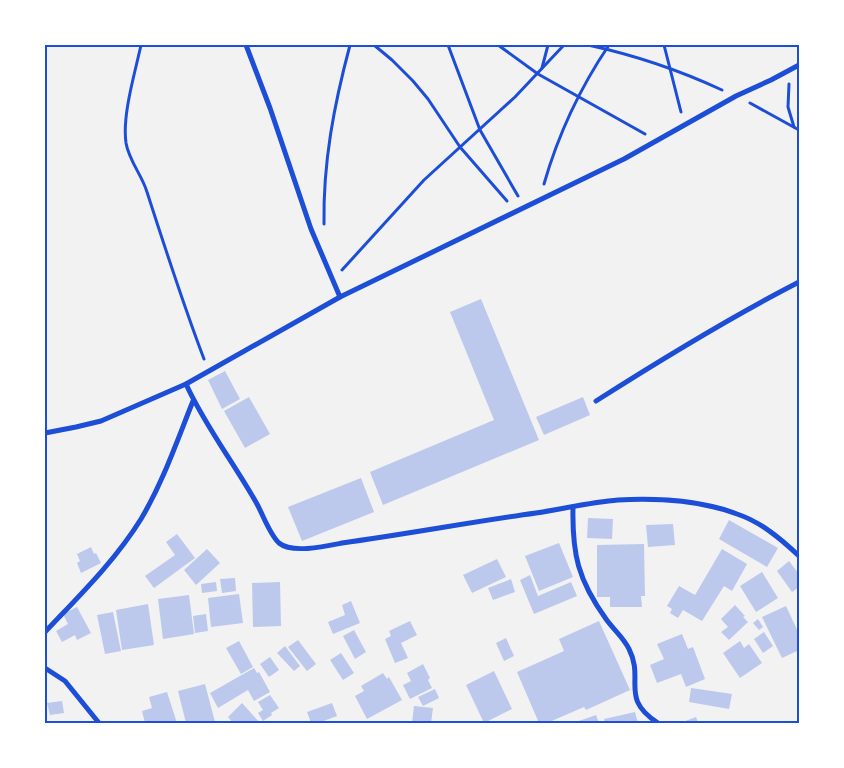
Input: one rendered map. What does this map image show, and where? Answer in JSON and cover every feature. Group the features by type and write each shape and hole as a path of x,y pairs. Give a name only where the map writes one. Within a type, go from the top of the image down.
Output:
{"street":[{"path":"246,45 270,108 310,229 340,297"},
{"path":"45,433 76,428 101,421 186,384 340,297 624,159 736,96 799,65"},
{"path":"596,401 758,304 799,282"},
{"path":"186,384 193,401 237,471 270,529 279,543 285,546 306,548 378,539 616,500 662,500 701,505 738,514 775,534 799,556"},
{"path":"45,632 119,551 141,519 159,486 193,401"},
{"path":"573,507 572,536 575,557 582,580 592,600 629,649 634,664 635,694 638,705 644,714 658,723"},
{"path":"45,668 65,681 99,723"}],"path":[{"path":"141,45 129,105 126,142 130,157 147,191 174,279 208,371"},
{"path":"324,234 324,189 330,135 350,45"},
{"path":"374,45 413,81 428,99 460,147 516,212"},
{"path":"448,45 480,130 524,207"},
{"path":"498,45 538,74 656,140"},
{"path":"542,69 548,45"},
{"path":"332,280 424,180 480,130 538,74 564,45"},
{"path":"588,45 670,68 736,96 799,130"},
{"path":"539,201 557,142 579,96 609,45"},
{"path":"664,45 684,125"},
{"path":"790,69 788,107 794,128"}],"building":[{"path":"481,299 539,440 383,505 370,472 494,420 450,312"},
{"path":"225,371 240,399 222,409 208,380"},
{"path":"249,397 270,434 245,448 224,411"},
{"path":"583,397 590,415 544,435 536,417"},
{"path":"361,478 374,512 302,541 288,507"},
{"path":"588,518 613,519 612,539 587,538"},
{"path":"729,520 778,548 767,567 719,539"},
{"path":"673,524 675,545 648,547 646,525"},
{"path":"177,534 195,558 154,588 145,576 175,555 166,542"},
{"path":"559,543 573,577 539,591 525,556"},
{"path":"644,544 645,596 641,596 642,607 610,607 610,597 597,597 597,545"},
{"path":"91,547 101,563 81,573 77,563 80,561 77,554"},
{"path":"207,549 220,563 196,585 184,570"},
{"path":"722,549 747,564 732,591 724,586 702,621 683,610 678,618 670,613 672,609 667,606 679,586 695,595"},
{"path":"497,559 506,577 472,593 463,575"},
{"path":"789,561 799,574 799,587 792,592 777,571"},
{"path":"762,572 778,598 756,612 740,586"},
{"path":"530,575 538,596 571,582 577,596 534,614 520,580"},
{"path":"235,578 236,591 222,593 220,579"},
{"path":"511,579 515,592 493,600 488,588"},
{"path":"216,582 217,591 202,593 201,584"},
{"path":"280,582 281,626 253,627 252,583"},
{"path":"239,594 243,623 211,627 208,598"},
{"path":"189,595 194,634 163,639 158,599"},
{"path":"351,601 360,623 333,634 328,622 345,615 342,605"},
{"path":"148,604 154,645 122,650 116,610"},
{"path":"735,605 748,622 729,640 721,632 728,627 721,619"},
{"path":"786,606 799,634 799,650 782,658 762,617"},
{"path":"77,607 91,633 77,640 75,635 62,642 56,631 68,624 63,614"},
{"path":"113,612 121,651 105,654 97,615"},
{"path":"206,614 208,631 195,633 193,616"},
{"path":"758,619 763,627 759,630 753,623"},
{"path":"410,621 417,635 401,643 408,658 395,663 385,639 391,636 389,631"},
{"path":"599,621 630,690 586,710 584,707 547,723 539,723 517,672 564,651 559,639"},
{"path":"354,630 366,652 355,659 343,636"},
{"path":"764,632 773,646 763,653 754,639"},
{"path":"682,634 688,649 693,647 705,679 686,687 681,674 657,683 650,665 664,659 657,644"},
{"path":"506,638 514,656 504,661 496,643"},
{"path":"298,640 316,664 307,671 288,647"},
{"path":"239,641 253,667 241,674 226,648"},
{"path":"740,641 744,648 749,644 762,663 740,678 723,653"},
{"path":"285,646 300,666 294,671 277,653"},
{"path":"341,653 354,673 343,680 330,660"},
{"path":"270,657 279,670 269,677 260,664"},
{"path":"423,664 430,678 428,680 432,688 410,699 403,685 411,681 407,673"},
{"path":"254,668 257,673 259,672 270,692 254,701 248,690 218,708 210,693"},
{"path":"494,671 512,709 484,723 466,685"},
{"path":"383,673 387,679 389,677 402,700 367,719 355,696 364,691 361,686"},
{"path":"205,684 215,722 186,723 178,691"},
{"path":"691,688 732,694 729,709 689,702"},
{"path":"435,689 439,698 423,706 418,697"},
{"path":"167,692 177,723 145,723 142,711 152,708 149,697"},
{"path":"270,695 279,708 263,721 258,713 263,710 258,702"},
{"path":"62,701 64,713 50,715 47,703"},
{"path":"242,703 260,723 233,723 228,717"},
{"path":"332,703 337,716 318,723 311,723 307,712"},
{"path":"414,706 433,708 431,723 412,723"},
{"path":"635,712 638,723 605,723 604,719"},
{"path":"596,715 599,723 573,723"},
{"path":"696,717 698,723 680,723"}]}
